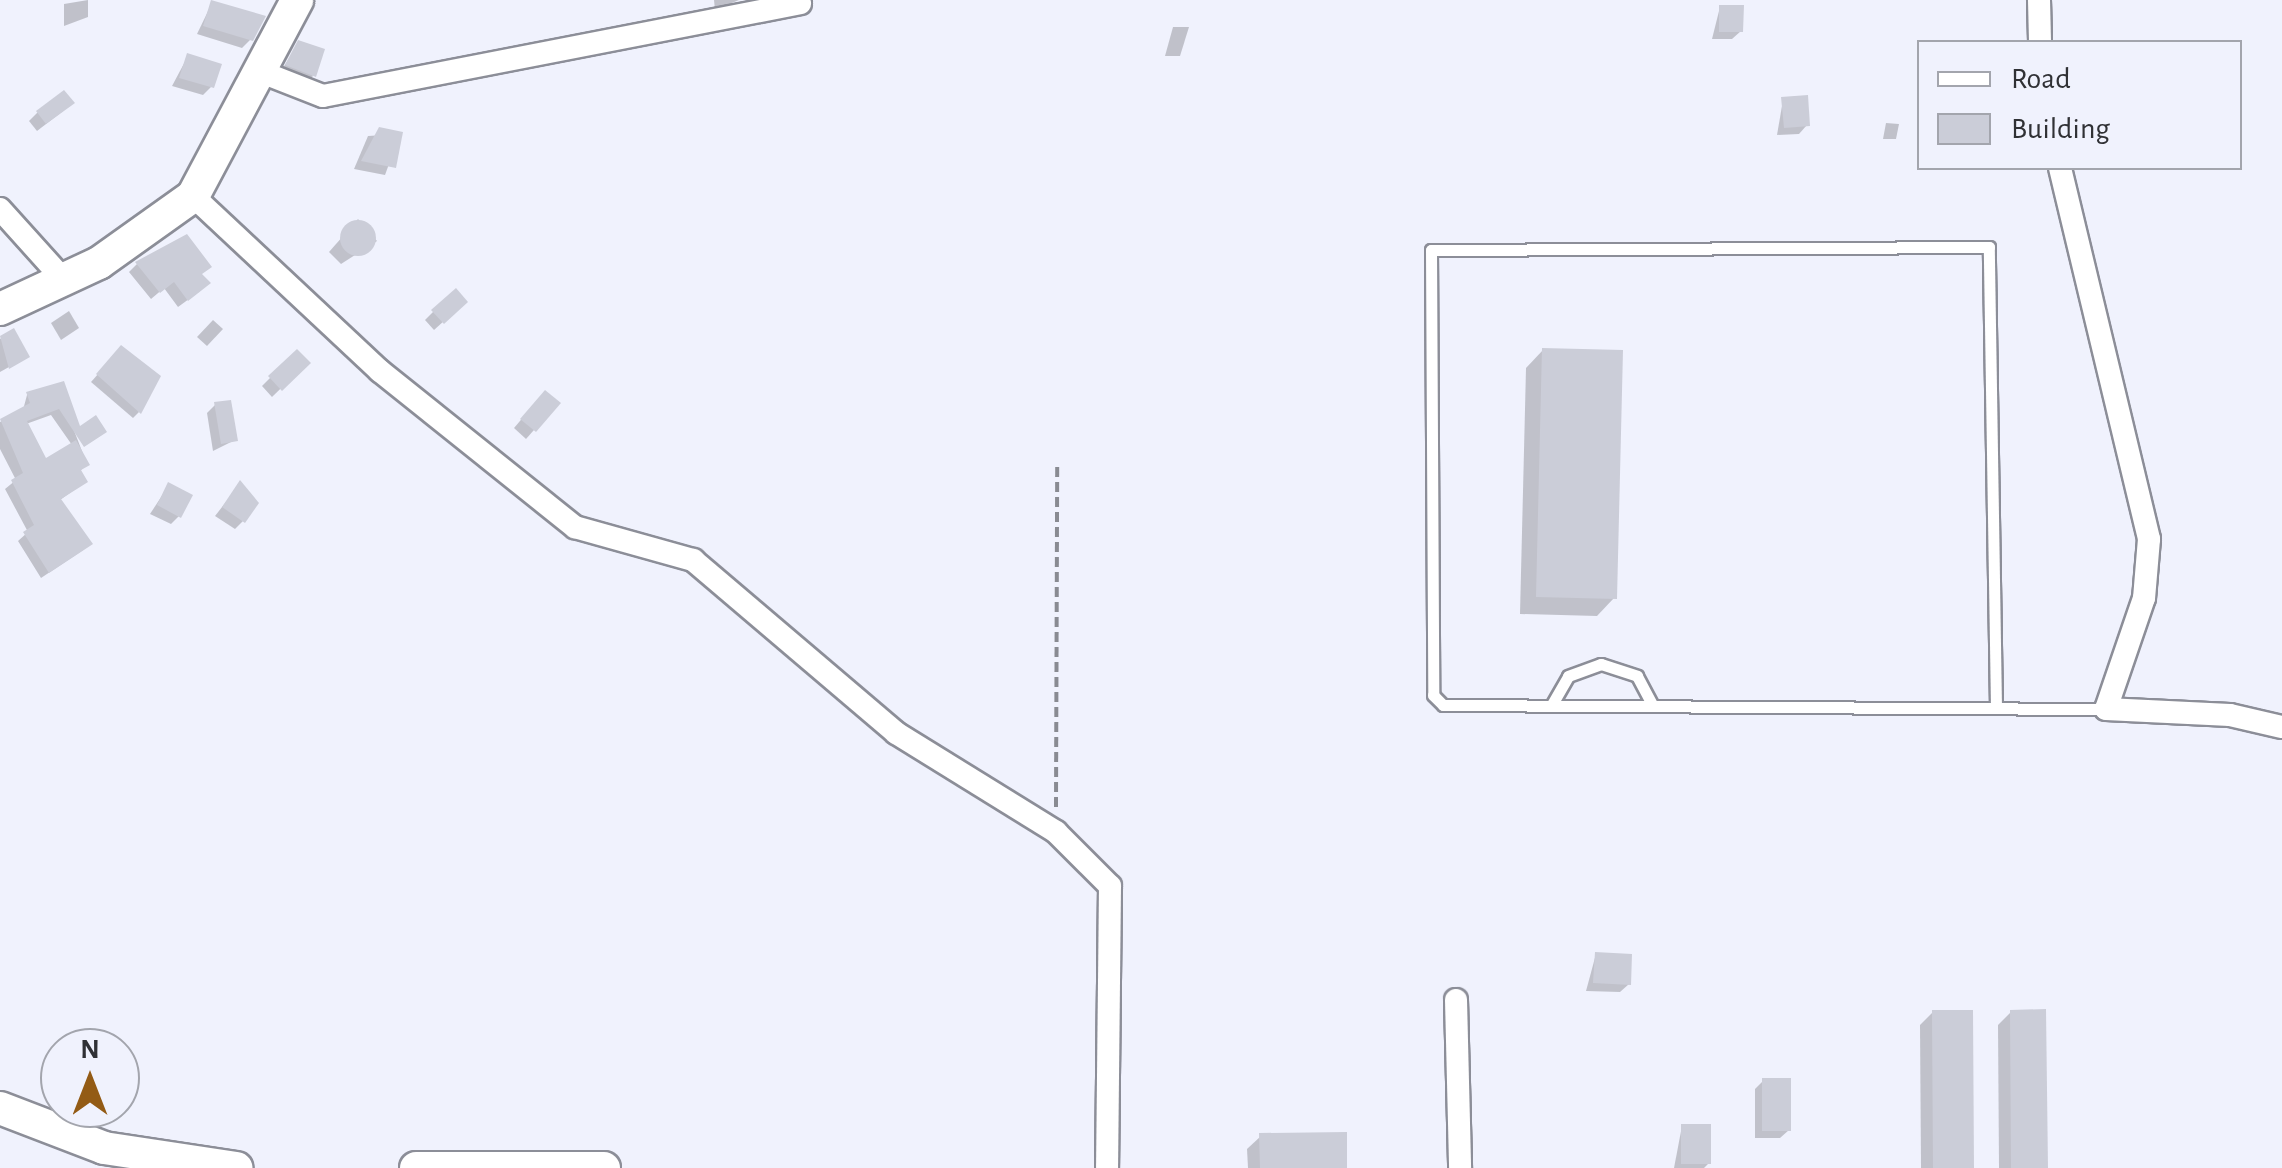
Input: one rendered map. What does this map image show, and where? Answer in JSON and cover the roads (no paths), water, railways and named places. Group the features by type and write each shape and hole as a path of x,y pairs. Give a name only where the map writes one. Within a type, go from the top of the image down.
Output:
{"main road":[{"path":"0,310 64,280 193,196 264,73 296,0"},
{"path":"0,1108 104,1148 236,1168"},
{"path":"416,1168 604,1168"}],"street":[{"path":"2040,0 2040,40"},
{"path":"264,73 323,96 800,3"},
{"path":"2060,170 2149,539 2144,598 2106,709 2230,715 2282,727"},
{"path":"193,196 380,372 575,527 693,560 896,733 1056,832 1110,886 1107,1168"},
{"path":"0,209 64,280"},
{"path":"1456,1000 1460,1168"}],"lane":[{"path":"1996,707 1989,246 1431,250 1434,695 1444,705 2106,709"},
{"path":"1551,706 1568,676 1602,664 1637,676 1653,706"}]}
